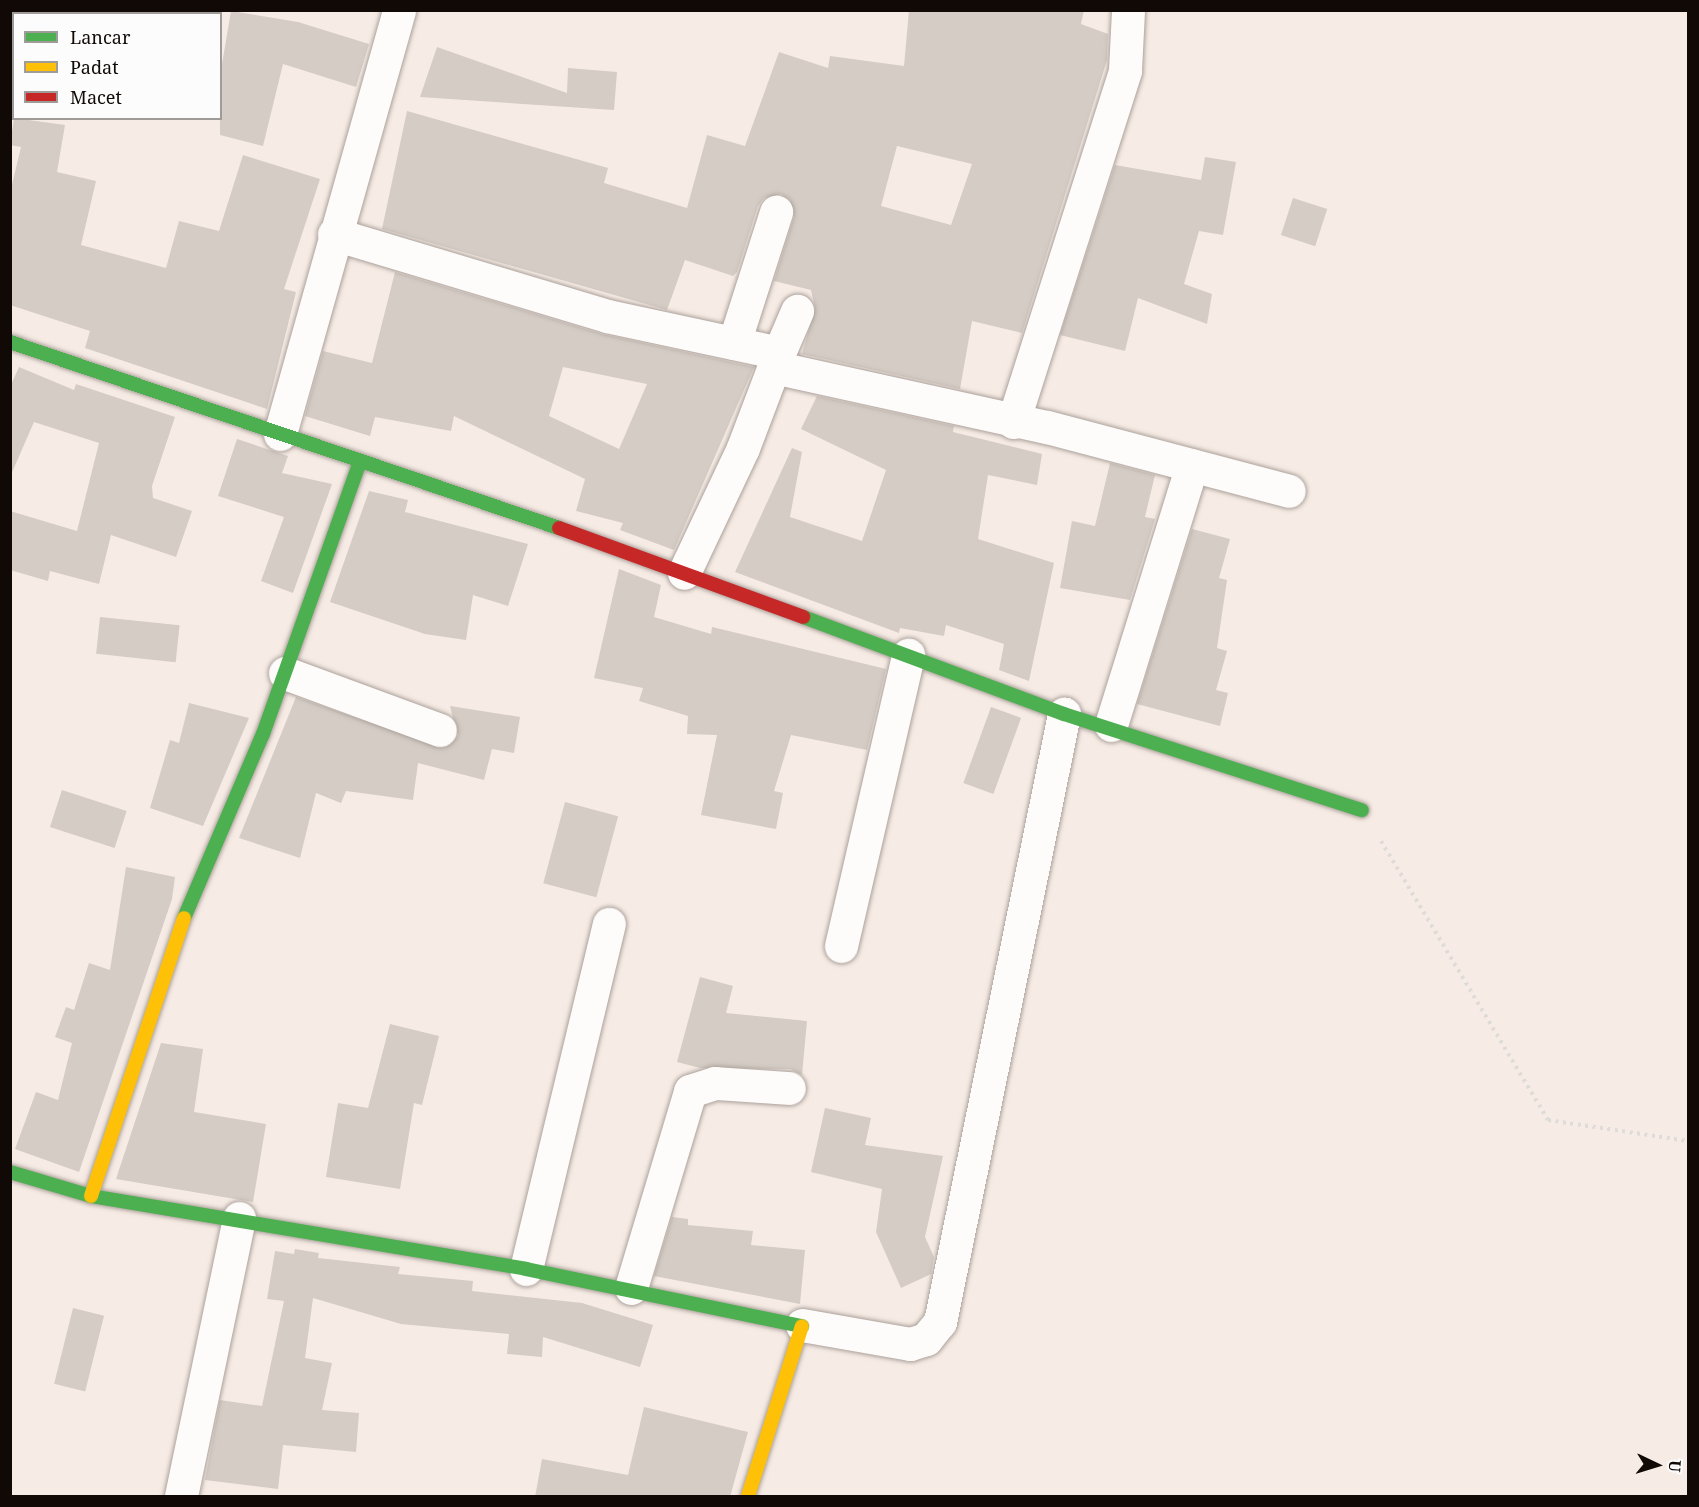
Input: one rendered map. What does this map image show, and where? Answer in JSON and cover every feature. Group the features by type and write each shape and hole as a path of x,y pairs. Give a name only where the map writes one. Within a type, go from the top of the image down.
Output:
{"street":[{"path":"280,434 334,234 399,10"},
{"path":"1013,422 1125,70 1128,10"},
{"path":"734,343 776,212"},
{"path":"334,234 607,316 734,343 776,360 1289,491"},
{"path":"684,573 743,448 797,311"},
{"path":"10,342 684,573 1064,714 1111,724 1362,810"},
{"path":"91,1196 177,935 285,673 360,461"},
{"path":"1111,724 1192,465"},
{"path":"841,946 908,655"},
{"path":"285,673 440,730"},
{"path":"10,1172 91,1196 240,1218 526,1269 631,1288 802,1325 910,1344 926,1339 940,1322 1064,714"},
{"path":"526,1269 609,924"},
{"path":"631,1288 690,1091 715,1083 789,1088"},
{"path":"181,1497 240,1218"},
{"path":"748,1497 802,1325"}],"path":[{"path":"1362,810 1548,1120 1689,1140"}],"building":[{"path":"909,10 1084,10 1081,24 1108,34 1107,60 1022,333 972,321 960,389 802,354 815,308 811,290 774,281 794,217 790,200 781,194 764,198 758,206 737,272 733,276 685,260 667,310 382,229 407,111 608,168 604,183 687,208 707,135 745,146 779,52 828,68 830,56 904,66","holes":["897,146 972,164 951,225 881,206"]},
{"path":"231,11 298,22 369,44 356,87 283,64 263,146 220,135 222,64"},
{"path":"437,47 567,93 568,68 617,72 614,110 420,97"},
{"path":"14,120 65,125 57,172 96,181 81,245 166,268 179,221 219,231 243,155 320,179 284,289 296,292 267,409 85,348 90,331 10,305 10,193 21,147 10,145"},
{"path":"1205,157 1236,162 1223,235 1199,231 1184,284 1212,294 1207,324 1138,298 1125,351 1060,335 1115,165 1201,180"},
{"path":"1293,198 1327,209 1315,246 1281,235"},
{"path":"395,272 602,334 754,367 674,550 620,530 623,523 576,511 585,479 454,416 451,431 375,417 370,436 305,416 323,351 372,363","holes":["563,367 647,384 619,449 549,416"]},
{"path":"19,367 74,390 76,384 175,417 152,486 153,498 192,511 176,557 111,535 99,584 50,571 48,581 10,570 10,511 77,531 99,443 34,422 10,477 10,387"},
{"path":"817,396 954,426 953,432 1042,454 1037,485 988,475 978,539 1054,563 1029,681 999,670 1004,644 946,625 944,636 900,628 899,633 735,572 792,448 802,452 790,517 862,541 886,470 801,429"},
{"path":"237,439 288,456 282,473 332,484 293,593 261,581 284,517 218,496"},
{"path":"1110,463 1155,475 1145,517 1155,519 1130,600 1060,588 1072,521 1095,526"},
{"path":"369,491 408,500 405,512 528,544 508,606 473,595 466,640 425,634 330,602"},
{"path":"1192,529 1230,539 1219,578 1227,580 1217,648 1227,651 1216,690 1228,693 1220,726 1137,704"},
{"path":"619,569 661,585 654,617 711,634 712,627 886,669 867,750 791,735 774,791 783,793 776,829 701,815 717,735 687,734 688,716 639,701 643,688 594,678"},
{"path":"100,617 180,625 176,662 96,654"},
{"path":"296,697 443,748 458,736 450,706 520,717 514,753 492,749 484,780 418,763 413,800 346,791 341,803 316,793 300,858 239,838"},
{"path":"189,703 249,718 203,826 150,808 170,740 179,743"},
{"path":"991,707 1021,718 993,794 963,783"},
{"path":"62,790 127,811 115,848 50,827"},
{"path":"565,802 618,816 596,897 543,883"},
{"path":"126,867 175,877 172,899 79,1172 15,1149 36,1092 58,1100 72,1043 55,1037 66,1007 74,1010 89,963 110,970"},
{"path":"700,977 733,986 726,1013 807,1021 802,1075 790,1069 700,1068 677,1062"},
{"path":"390,1024 439,1036 422,1105 414,1103 400,1189 326,1177 338,1103 368,1108"},
{"path":"161,1043 203,1049 194,1112 266,1124 253,1202 116,1179"},
{"path":"825,1108 871,1118 865,1145 943,1156 925,1237 934,1257 931,1274 901,1288 876,1232 882,1189 811,1172"},
{"path":"672,1217 688,1219 688,1225 753,1231 751,1245 805,1250 800,1304 654,1276"},
{"path":"295,1249 319,1253 318,1258 400,1267 398,1274 473,1281 472,1291 582,1303 653,1325 640,1367 543,1337 542,1357 507,1354 509,1334 401,1324 313,1298 305,1358 332,1363 322,1410 359,1413 356,1452 283,1445 278,1489 205,1480 220,1400 262,1406 284,1301 267,1299 275,1251 294,1254"},
{"path":"73,1308 104,1316 85,1391 54,1384"},
{"path":"644,1407 748,1432 730,1497 535,1497 542,1459 628,1475"}],"traffic: fast":[{"path":"10,342 559,528"},
{"path":"184,918 263,734 360,461"},
{"path":"803,617 1064,714 1362,810"},
{"path":"10,1172 91,1196 526,1269 802,1326"}],"traffic: slow":[{"path":"91,1196 184,918"},
{"path":"748,1496 802,1326"}],"traffic: jam":[{"path":"559,528 803,617"}]}
